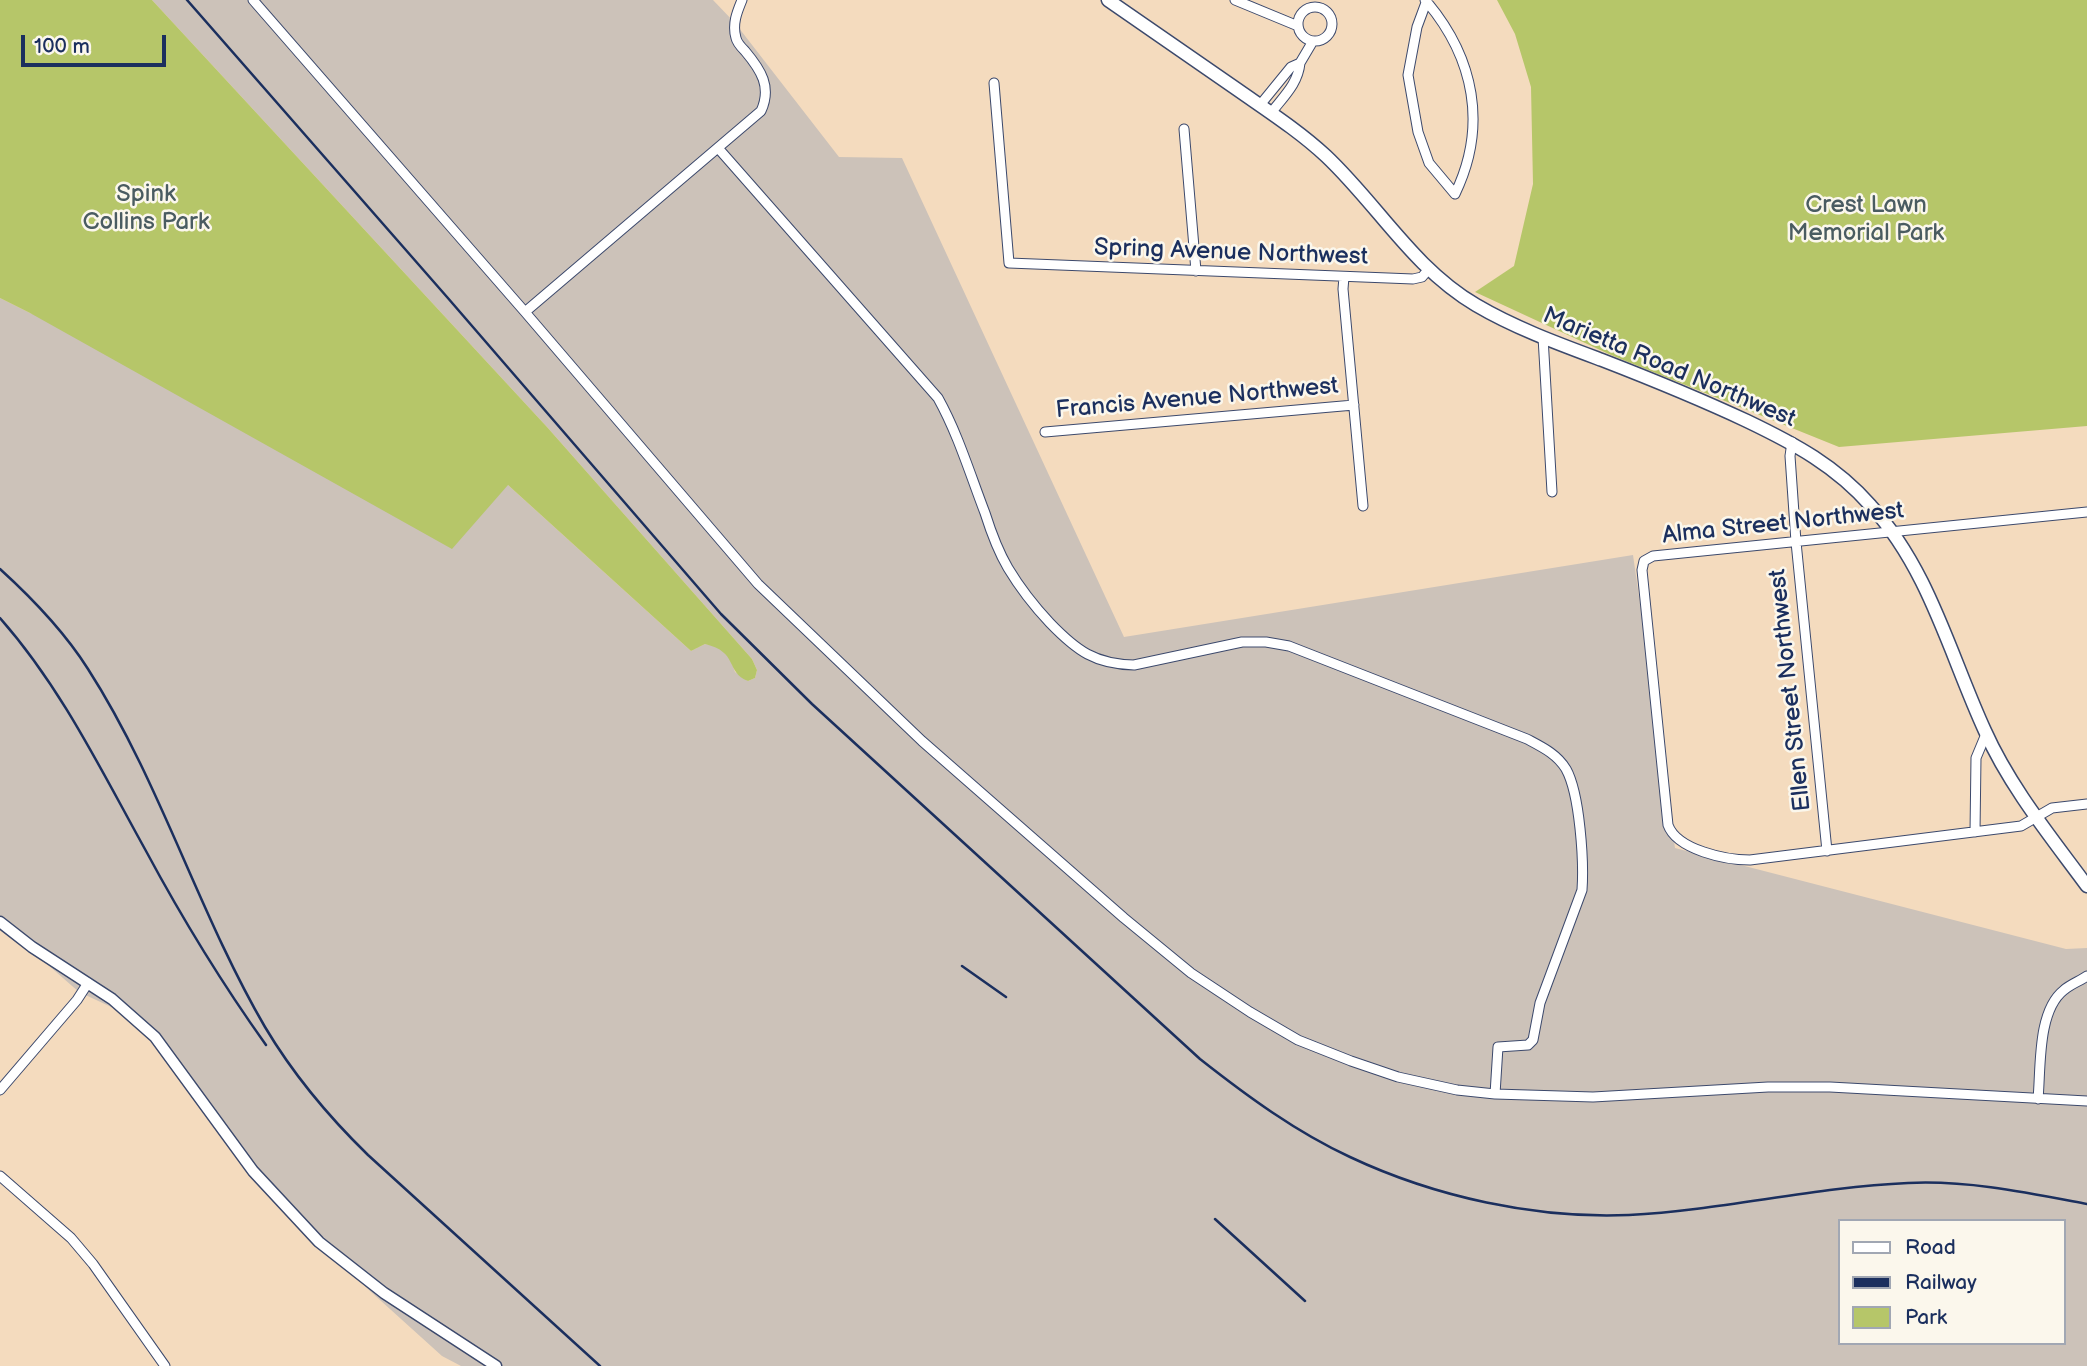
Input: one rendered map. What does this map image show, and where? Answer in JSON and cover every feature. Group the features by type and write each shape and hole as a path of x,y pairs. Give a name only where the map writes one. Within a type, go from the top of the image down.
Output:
{"main road":[{"name":"Marietta Road Northwest","path":"1108,0 1271,113 1325,155 1359,189 1428,270 1478,306 1543,337 1655,381 1791,442 1849,483 1872,506 1910,559 1923,583 1986,734 2037,818 2087,886"}],"street":[{"path":"253,0 758,584 922,741 1114,910 1191,973 1250,1012 1298,1040 1351,1062 1398,1077 1457,1090 1593,1097 1768,1087 1816,1087 2087,1101"},
{"path":"525,312 761,111 767,93 762,76 736,38 736,15 742,0"},
{"path":"1235,0 1298,26"},
{"path":"1426,1 1441,18 1463,59 1471,92 1470,151 1465,173 1455,194 1429,163 1418,132 1408,75 1417,27 1426,1"},
{"path":"1324,4 1331,17 1331,30 1326,37 1313,41 1303,37 1298,26 1299,17 1304,11 1324,4"},
{"path":"1271,113 1295,83 1300,63 1313,41"},
{"path":"1260,106 1291,66 1300,63"},
{"name":"Spring Avenue Northwest","path":"995,83 1009,263 1413,279 1428,270"},
{"path":"1184,129 1196,271"},
{"path":"718,148 938,398 956,436 1007,566 1021,589 1043,615 1068,642 1084,654 1116,664 1134,665 1242,642 1289,646 1527,739 1549,750 1565,768 1572,783 1577,806 1582,890 1541,1003 1533,1040 1528,1045 1498,1047 1495,1094"},
{"path":"1344,277 1363,506"},
{"path":"1543,337 1552,492"},
{"name":"Francis Avenue Northwest","path":"1045,432 1353,405"},
{"name":"Ellen Street Northwest","path":"1791,442 1796,542 1827,851"},
{"name":"Alma Street Northwest","path":"1827,851 1734,860 1692,847 1671,832 1668,825 1642,564 1653,556 2087,512"},
{"path":"1975,832 1976,758 1986,734"},
{"path":"1827,851 2021,826 2052,808 2087,804"},
{"path":"0,922 32,947 111,999 155,1037 253,1171 318,1242 384,1293 496,1366"},
{"path":"2038,1099 2044,1027 2053,1004 2062,991 2086,977"},
{"path":"0,1090 77,1000 88,983"},
{"path":"0,1176 71,1238 93,1264 165,1366"}],"shaded area":[{"path":"152,0 713,0 735,23 839,157 902,158 1124,637 1633,555 1675,848 2066,949 2087,948 2087,1366 461,1366 442,1356 370,1291 295,1217 137,1019 79,992 0,923 0,298 30,313 508,485 691,651 705,644 720,647 730,658 735,672 748,681 755,678 757,670 752,659 547,427"}],"green space":[{"name":"Spink Collins Park","path":"0,0 152,0 547,427 752,659 757,670 755,678 748,681 741,677 723,652 716,648 705,644 691,651 508,485 452,549 0,298"},
{"name":"Crest Lawn Memorial Park","path":"1497,0 2087,0 2087,426 1839,447 1611,355 1475,292 1514,266 1533,184 1531,87 1515,34"}],"railway":[{"path":"187,0 721,614 812,704 1200,1059 1291,1125 1350,1157 1416,1184 1486,1203 1558,1213 1629,1215 1908,1183 1953,1183 1998,1188 2087,1204"},
{"path":"0,569 36,604 69,642 114,712 137,756 241,983 265,1027 300,1078 339,1126 368,1155 600,1366"},
{"path":"0,618 22,644 61,701 188,925 266,1045"},
{"path":"962,966 1006,997"},
{"path":"1215,1219 1305,1301"}]}
